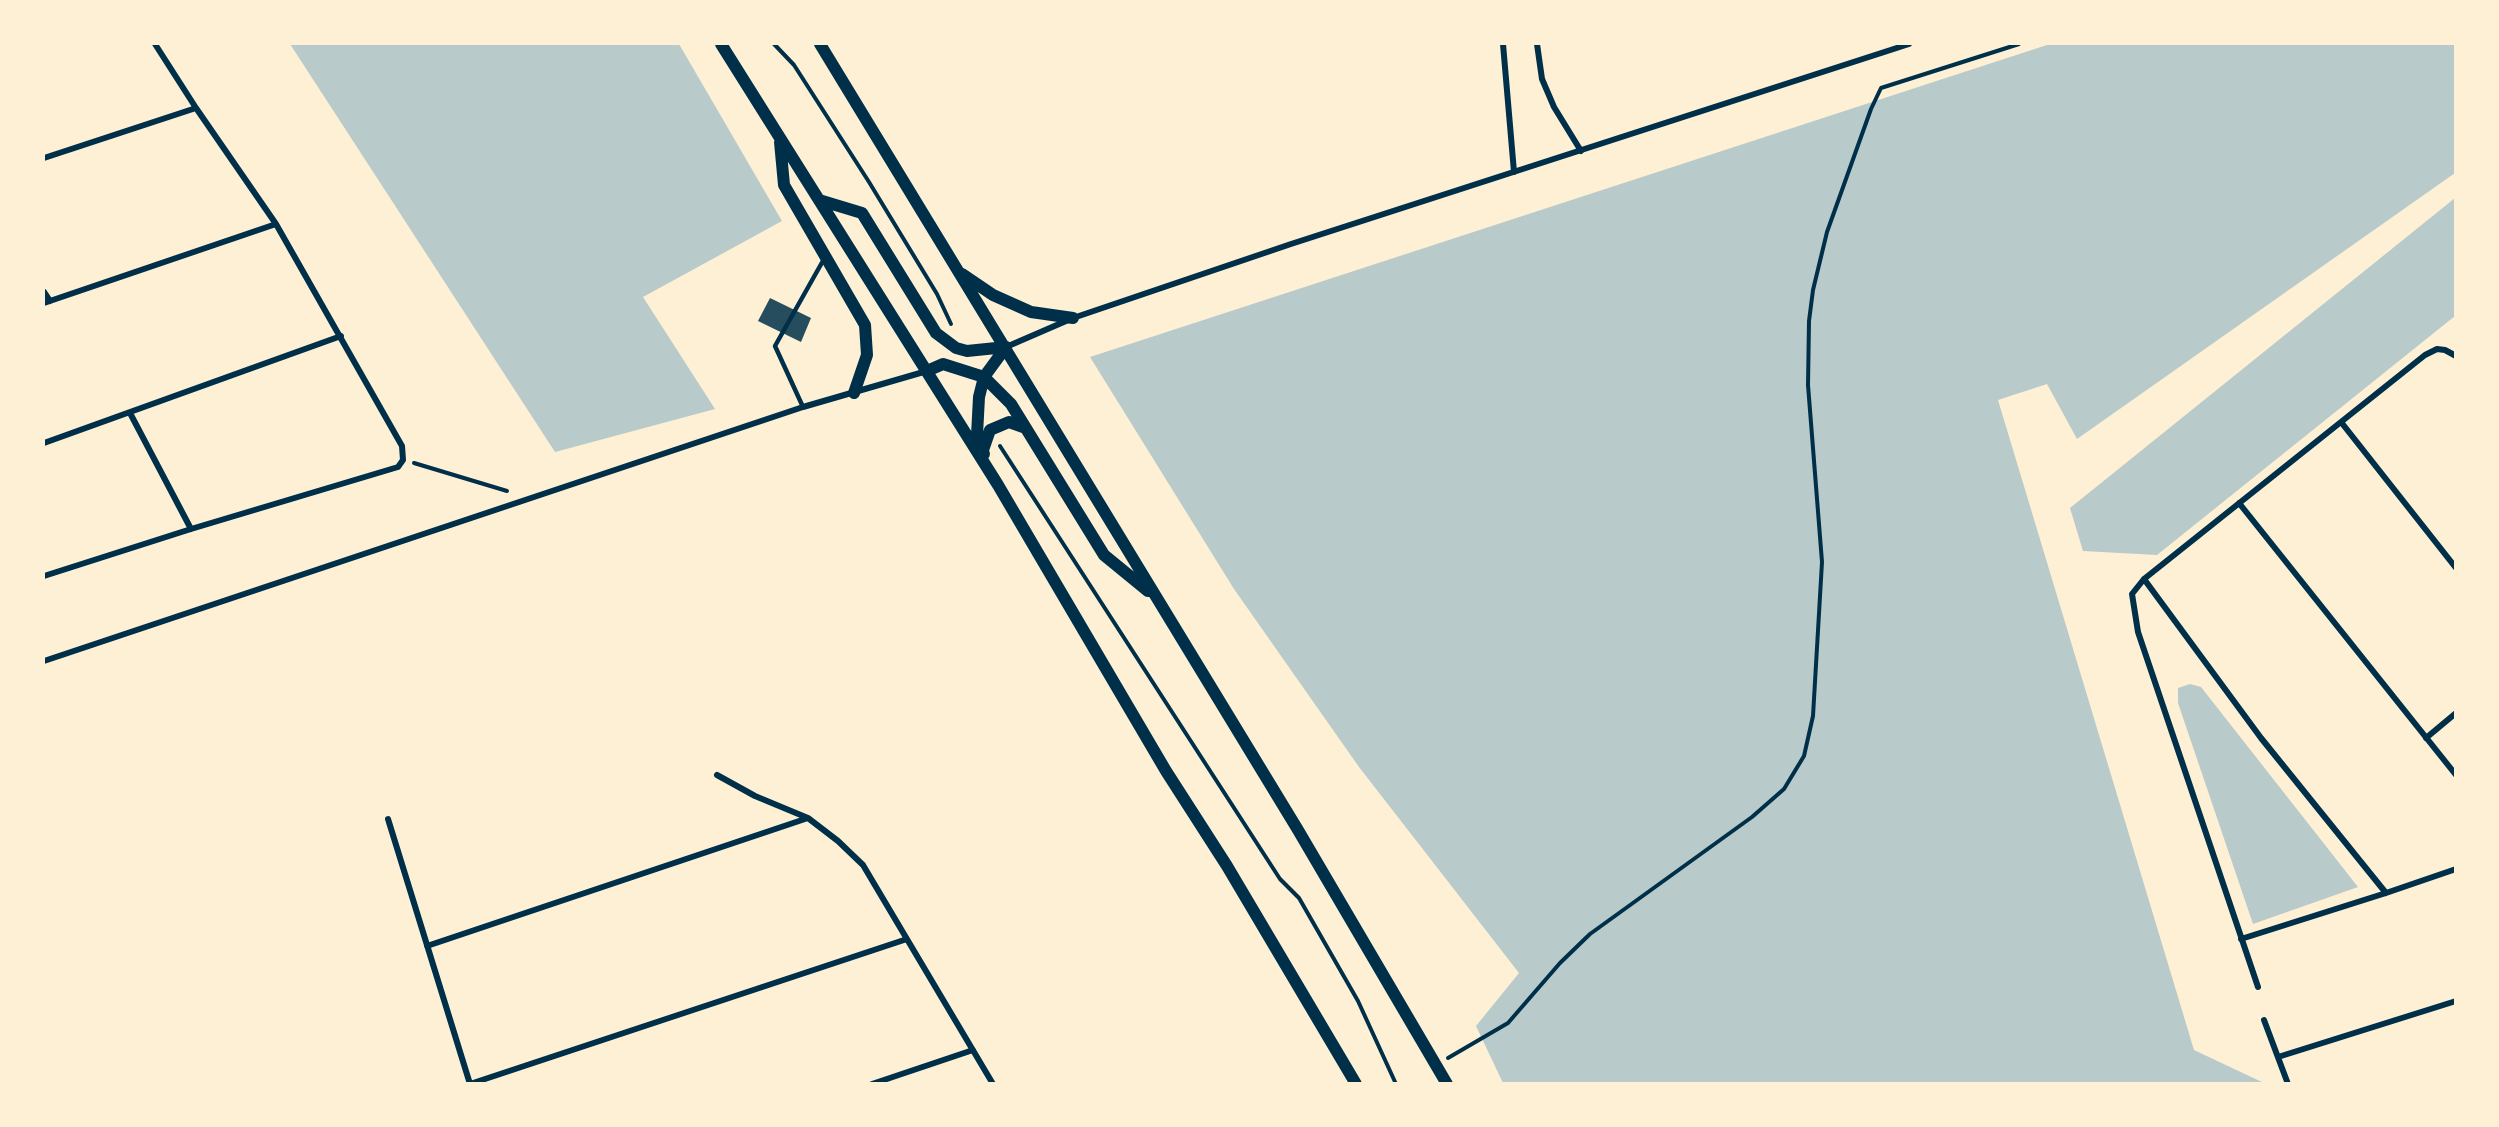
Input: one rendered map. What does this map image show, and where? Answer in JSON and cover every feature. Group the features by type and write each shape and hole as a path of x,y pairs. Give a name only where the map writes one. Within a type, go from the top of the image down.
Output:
{"main road":[{"path":"722,44 990,473 1166,771 1227,866 1356,1083"},
{"path":"820,44 1298,830 1447,1083"},
{"path":"780,138 784,185 866,325 867,355 854,393"},
{"path":"819,200 862,213 886,248 936,333 956,348 967,351 1006,347"},
{"path":"958,271 993,295 1031,312 1073,318"},
{"path":"990,473 977,435 979,397 984,378 1006,347"},
{"path":"927,371 943,364 984,378 1011,404 1104,555 1156,597"},
{"path":"983,450 990,430 1009,422 1026,428"}],"street":[{"path":"44,576 190,529 398,467 403,460 402,446 276,224 154,44"},
{"path":"1503,44 1514,172"},
{"path":"1537,44 1542,80 1554,107 1581,152"},
{"path":"1006,347 1073,318 1291,244 1909,44"},
{"path":"44,158 196,108"},
{"path":"44,291 46,302 276,224"},
{"path":"44,443 341,336"},
{"path":"2258,987 2138,632 2132,594 2144,579 2424,355 2437,349 2445,350 2456,356"},
{"path":"44,661 803,406 927,371"},
{"path":"130,413 190,529"},
{"path":"2341,422 2456,568"},
{"path":"2239,503 2456,775"},
{"path":"2144,579 2261,738 2386,893"},
{"path":"2426,738 2456,713"},
{"path":"717,775 755,796 808,818 838,841 863,865 993,1083"},
{"path":"428,946 808,818"},
{"path":"388,819 470,1083 907,939"},
{"path":"2241,939 2456,869"},
{"path":"2278,1057 2456,1001"},
{"path":"2264,1020 2288,1083"},
{"path":"872,1083 973,1050"}],"lane":[{"path":"803,406 775,346 825,256"}],"path":[{"path":"774,44 794,65 937,294 951,323 956,348"},
{"path":"1436,1064 1508,1023 1560,963 1590,934 1752,817 1784,789 1804,756 1813,716 1821,562 1808,385 1809,321 1813,290 1827,232 1871,109 1881,88 2019,44"},
{"path":"990,430 1280,879 1299,898 1362,1008 1396,1083"},
{"path":"403,460 531,499"}],"shaded area":[{"path":"290,44 679,44 782,221 643,297 715,409 555,452"},
{"path":"2050,44 2455,44 2455,173 2077,439 2047,384 1998,400 2194,1050 2264,1083 1503,1083 1476,1026 1519,973 1359,767 1234,589 1090,357"},
{"path":"2455,198 2455,316 2157,555 2083,551 2070,508"},
{"path":"2190,684 2201,687 2358,887 2253,924 2178,703 2178,688"}],"building":[{"path":"770,298 811,318 801,342 758,321"}]}
